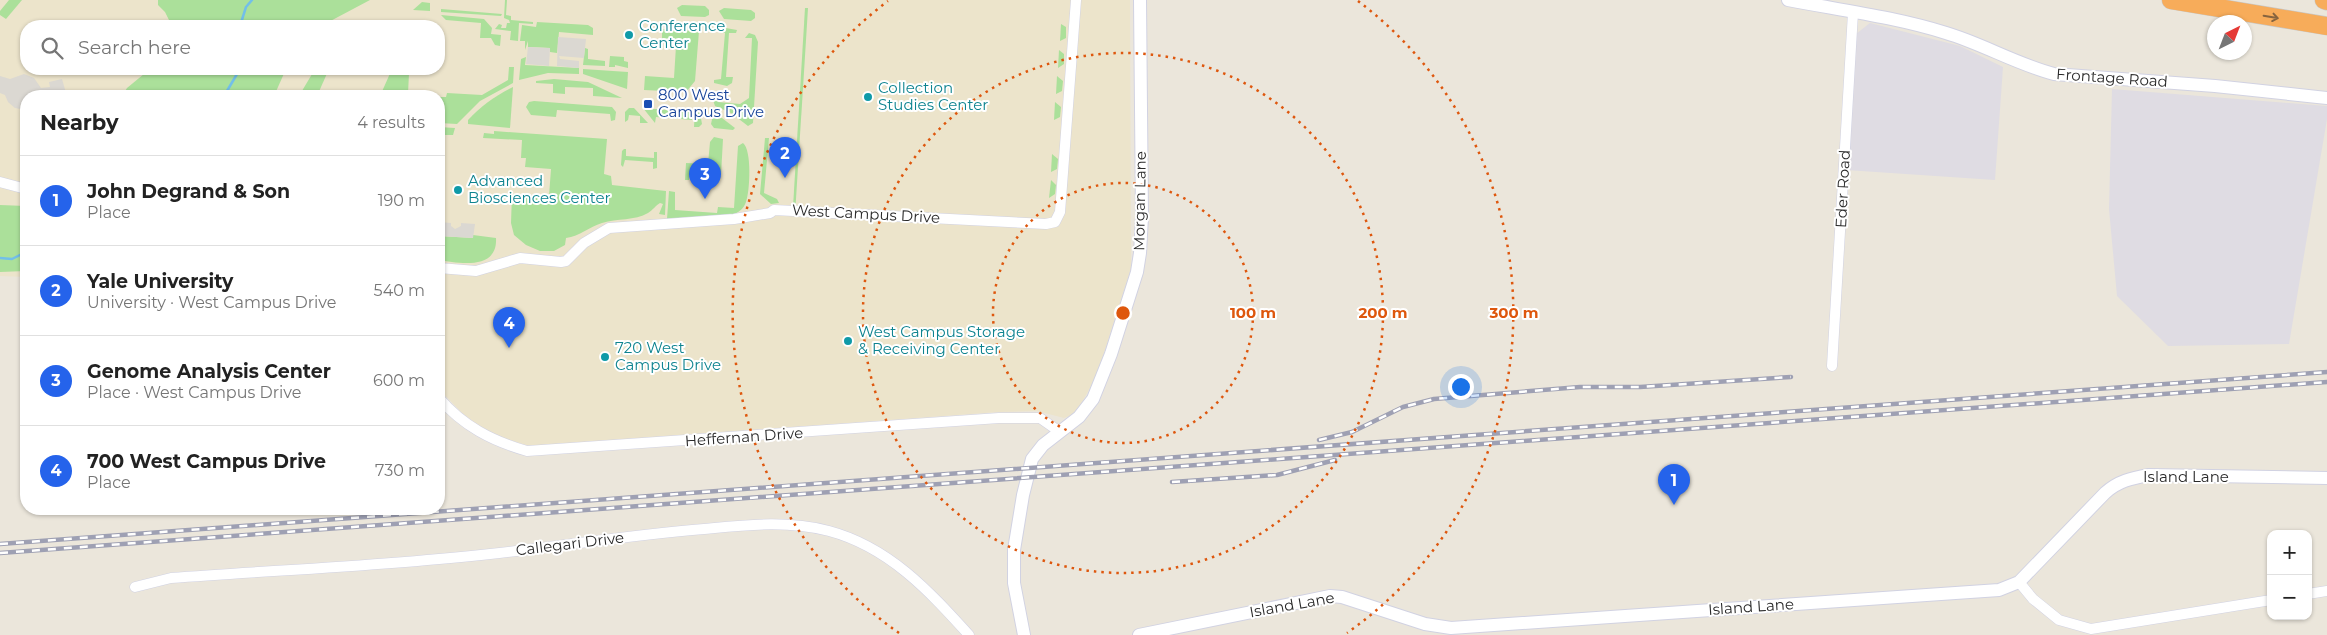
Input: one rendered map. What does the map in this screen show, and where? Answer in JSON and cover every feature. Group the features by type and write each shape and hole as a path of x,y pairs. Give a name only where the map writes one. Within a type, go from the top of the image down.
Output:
{"highway":[{"path":"2172,0 2327,26"}],"street":[{"name":"West Campus Drive","path":"445,268 476,271 520,258 561,262 566,261 597,233 609,228 734,219 770,213 774,210 1046,224 1055,222 1060,212 1076,0"},
{"name":"Morgan Lane","path":"1024,635 1013,564 1015,537 1022,495 1036,452 1086,410 1096,393 1114,345 1137,272 1142,217 1140,0"},
{"name":"Frontage Road","path":"1788,0 1946,33 2035,69 2054,74 2215,86 2327,98"},
{"name":"Eder Road","path":"1832,366 1853,13"},
{"path":"0,182 20,187"},
{"name":"Heffernan Drive","path":"445,404 460,419 479,433 501,444 527,451 1023,417 1040,418 1060,432"},
{"name":"Island Lane","path":"1139,635 1330,596 1342,597 1425,624 1450,628 1999,590 2018,582 2105,493 2116,484 2132,478 2149,475 2327,478"},
{"name":"Callegari Drive","path":"135,587 171,578 479,555 656,533 771,523 803,526 830,532 881,554 922,585 969,635"},
{"path":"2018,582 2033,599 2059,620 2091,629 2267,601"},
{"path":"2312,593 2327,591"}],"shaded area":[{"path":"0,0 1130,0 1131,268 1097,375 1080,406 1072,415 1064,418 1037,411 998,412 530,446 505,439 483,429 464,415 445,395 445,90 20,90 20,277 0,276"},
{"path":"1870,23 1960,46 2003,67 1995,180 1846,170 1856,34"},
{"path":"558,37 586,39 584,58 559,56 560,59 579,61 579,68 557,66"},
{"path":"528,47 550,48 549,66 526,64"},
{"path":"26,75 34,78 41,88 50,87 49,82 62,79 65,90 20,90 20,109 15,108 8,102 5,95 0,93 0,76 10,79"},
{"path":"2112,89 2327,106 2327,119 2289,344 2168,346 2117,296 2109,209"},
{"path":"445,222 451,223 451,226 455,229 461,226 461,223 475,224 473,238 445,236"}],"green space":[{"path":"9,0 22,0 6,19 0,15 0,11"},
{"path":"158,0 370,0 332,20 169,20 165,12 158,5"},
{"path":"505,0 507,0 506,15 511,16 511,20 533,22 533,24 519,23 518,41 510,40 511,31 495,29 499,24 502,25 501,28 506,28 507,23 510,23 509,20 504,18"},
{"path":"422,2 430,3 430,11 413,10"},
{"path":"682,5 705,6 709,10 709,15 705,17 681,16 677,8"},
{"path":"724,8 751,10 755,13 755,18 751,21 724,19 719,11"},
{"path":"805,8 808,8 795,215 793,207"},
{"path":"441,9 502,14 501,16 441,12"},
{"path":"441,15 484,19 492,28 491,34 501,35 500,46 495,45 491,38 480,38 481,23 446,20"},
{"path":"537,22 588,25 593,28 593,35 559,32 557,53 550,52 550,48 528,47 528,41 525,50 525,41 520,41 522,25 536,27"},
{"path":"1061,24 1066,27 1066,38 1060,41"},
{"path":"720,27 737,30 736,33 729,33 726,77 733,77 732,83 727,86 714,83 714,80 721,79 725,33 718,32"},
{"path":"662,29 699,31 695,81 686,92 644,90 645,76 674,78 676,46 664,45"},
{"path":"749,33 755,35 758,42 753,123 748,126 731,113 715,106 713,100 717,96 718,102 740,104 749,98 752,38 745,38"},
{"path":"585,48 588,49 588,59 605,61 605,66 583,65"},
{"path":"1059,50 1064,54 1064,64 1058,68"},
{"path":"610,56 624,57 624,61 628,62 628,68 615,65 615,67 609,67"},
{"path":"526,57 525,65 579,68 579,74 548,73 519,80 521,59"},
{"path":"509,67 514,67 513,83 480,101 457,124 445,123 445,97 447,93 482,95 508,80"},
{"path":"583,69 628,72 627,89 583,74"},
{"path":"143,75 283,75 277,90 126,90"},
{"path":"311,75 326,75 320,90 303,90"},
{"path":"389,75 409,75 408,90 383,90"},
{"path":"1057,76 1063,81 1062,91 1056,94"},
{"path":"554,79 588,82 622,98 593,96 593,88 565,87 565,94 553,93 553,84 536,83 536,81"},
{"path":"513,87 510,128 468,124 468,120 483,106"},
{"path":"529,102 612,107 616,112 615,120 611,121 610,114 557,110 556,117 531,115 526,107"},
{"path":"1055,102 1061,107 1060,117 1054,120"},
{"path":"629,108 634,108 648,123 640,123 640,116 629,115 628,120 625,122 625,112"},
{"path":"643,108 693,112 692,120 656,117 655,123"},
{"path":"695,112 700,113 702,124 699,127 694,127"},
{"path":"713,115 722,118 735,128 733,130 714,128 711,124"},
{"path":"445,127 455,128 453,135 445,135"},
{"path":"494,131 607,139 604,174 611,176 612,185 666,191 665,215 659,214 663,204 660,203 643,216 602,223 566,238 565,245 554,251 540,251 526,245 514,235 511,223 512,194 549,196 551,169 525,167 526,158 521,158 522,140 483,138 484,133 494,134"},
{"path":"714,137 723,139 721,175 689,173 689,180 685,180 686,163 708,164 710,142"},
{"path":"765,138 769,138 764,193 777,199 779,203 771,204 760,194"},
{"path":"743,143 748,154 749,180 746,202 742,209 735,214 667,219 669,191 675,192 675,210 717,213 718,207 734,208 738,146"},
{"path":"626,149 626,156 654,158 654,152 657,152 657,168 653,169 653,162 625,160 623,167 621,165 622,151"},
{"path":"1052,154 1058,159 1057,169 1051,172"},
{"path":"1051,180 1056,185 1055,194 1049,198"},
{"path":"0,205 20,206 20,271 0,272"},
{"path":"473,235 496,238 495,249 491,256 484,260 466,263 445,261 445,236 473,238"}],"waterway":[{"path":"242,20 246,7 252,0"},
{"path":"228,90 236,75"},
{"path":"0,258 12,259 20,255"}],"railway":[{"path":"445,511 2327,372"},
{"path":"1319,440 1352,432 1403,407 1434,399 1580,387 1640,387 1791,377"},
{"path":"0,553 2327,382"},
{"path":"1172,482 1277,475 1335,460"},
{"path":"0,544 392,515"}],"place":[{"name":"Conference Center","path":"629,35"},
{"name":"Collection Studies Center","path":"868,97"},
{"name":"800 West Campus Drive","path":"648,104"},
{"name":"Yale University","path":"785,178"},
{"name":"Advanced Biosciences Center","path":"458,190"},
{"name":"Genome Analysis Center","path":"705,199"},
{"name":"West Campus Storage & Receiving Center","path":"848,341"},
{"name":"700 West Campus Drive","path":"509,348"},
{"name":"720 West Campus Drive","path":"605,357"},
{"name":"John Degrand & Son","path":"1674,505"}]}
